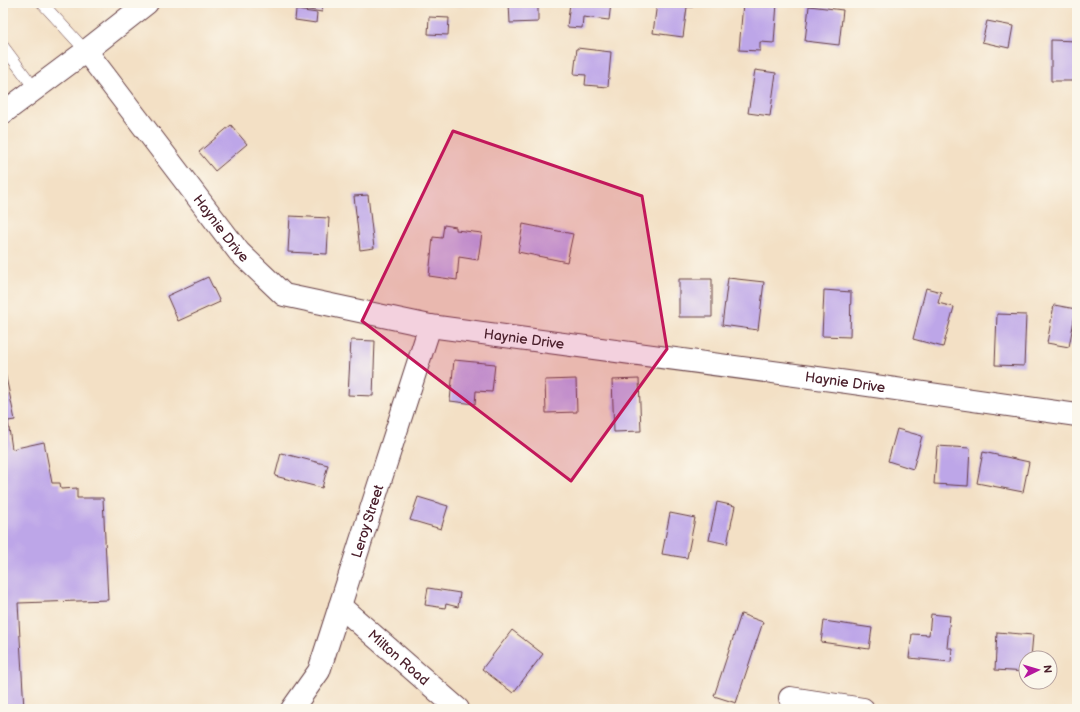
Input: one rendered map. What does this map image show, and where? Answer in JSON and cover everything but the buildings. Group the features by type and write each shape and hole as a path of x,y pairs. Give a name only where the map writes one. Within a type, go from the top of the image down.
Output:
{"street":[{"path":"3,113 147,3"},
{"name":"Haynie Drive","path":"86,51 239,252 284,295 430,326 840,381 1077,415"},
{"name":"Leroy Street","path":"292,709 319,672 430,326"},
{"name":"Milton Road","path":"340,606 458,709"},
{"path":"790,698 863,709"}],"lane":[{"path":"42,3 86,51"},
{"path":"3,46 35,89"}],"highlighted area":[{"path":"453,131 642,196 667,349 571,481 362,321"}]}
